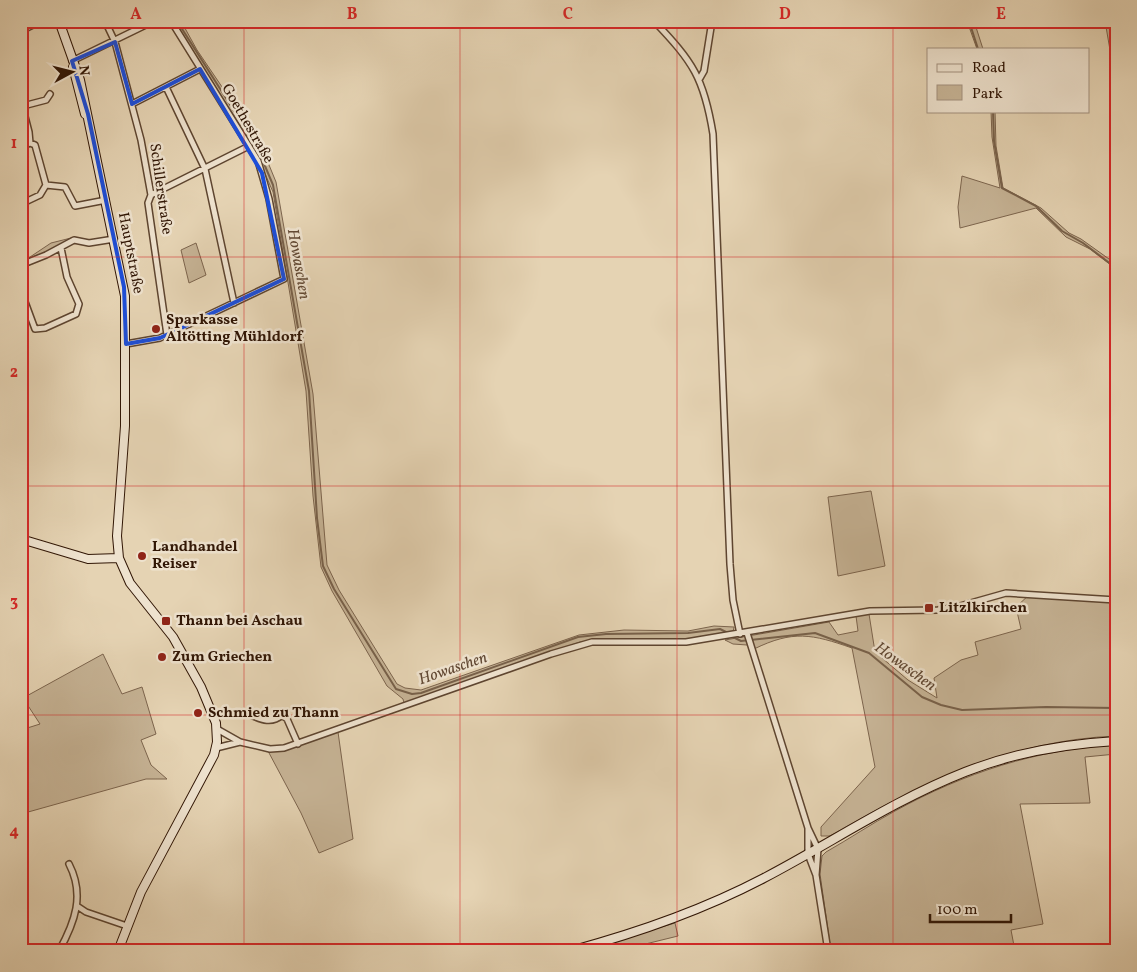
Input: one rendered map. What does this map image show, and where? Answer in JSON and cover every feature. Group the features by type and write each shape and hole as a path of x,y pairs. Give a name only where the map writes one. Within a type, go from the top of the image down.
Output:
{"main road":[{"name":"Hauptstraße","path":"59,21 80,80 125,296 126,387 124,455 117,536 118,558"},
{"path":"21,539 88,559 118,558 130,583 163,623 190,665 212,710 217,729 216,748 145,884 126,926 118,951"},
{"path":"570,951 636,932 683,914 762,879 927,789 982,766 1053,748 1116,741"}],"street":[{"path":"22,30 41,21"},
{"name":"Schillerstraße","path":"105,21 115,42 132,104 151,195 148,203 166,335"},
{"path":"72,61 115,42 154,21"},
{"name":"Goethestraße","path":"171,21 249,146 266,184 284,279 234,303"},
{"path":"654,21 684,55 700,78 710,114 715,152 719,330 730,564 738,635"},
{"path":"700,78 704,71 712,21"},
{"path":"132,104 200,69"},
{"path":"126,344 152,340 166,335 234,303 206,169 166,87"},
{"path":"21,204 40,195 46,186 35,145 30,142 22,103 46,100 50,94"},
{"path":"21,147 30,142"},
{"path":"151,195 249,146"},
{"path":"46,186 65,187 75,206 106,200"},
{"path":"21,265 76,240 89,243 114,239"},
{"path":"21,291 35,329 45,328 76,314 79,304 67,277 61,248"},
{"path":"217,729 240,742 276,749 298,744 584,644 609,642 686,642 747,635 870,612 951,608 1006,592 1116,600"},
{"path":"747,635 808,828 818,849 816,875"},
{"path":"251,715 270,721 277,720 282,715 287,719 298,744"},
{"path":"216,748 240,742"},
{"path":"808,828 808,854 816,875 828,951"},
{"path":"59,951 77,906 76,882 69,864"},
{"path":"77,906 86,912 126,926"}],"highlighted area":[{"path":"115,42 132,104 200,69 262,173 284,279 160,338 126,344 124,287 88,114 72,61"}],"green space":[{"path":"174,21 181,21 197,50 260,143 276,182 313,394 327,565 339,590 397,684 405,688 421,690 579,635 624,630 688,631 714,626 734,627 733,632 686,640 603,639 580,642 404,703 403,699 387,686 332,591 321,567 313,496 306,391 273,192 252,144"},
{"path":"967,21 974,21 983,48 977,48"},
{"path":"1105,21 1116,21 1116,49 1110,50"},
{"path":"991,112 995,112 996,146 1003,188 1041,208 1069,233 1081,239 1116,264 1116,269 1090,249 1066,237 1036,208 960,228 958,207 962,176 1000,188 992,137"},
{"path":"75,237 62,246 27,259 51,243"},
{"path":"196,243 206,275 189,283 181,250"},
{"path":"871,491 885,566 838,576 828,497"},
{"path":"1030,594 1116,601 1116,736 1077,739 1040,746 967,768 897,799 830,836 821,836 821,827 875,767 852,648 814,637 803,636 780,639 754,649 751,643 747,645 733,644 725,640 829,622 838,635 858,631 856,616 869,614 875,652 908,680 937,698 934,678 961,660 978,655 975,642 1021,629 1016,607"},
{"path":"103,654 122,694 142,687 156,734 141,740 151,765 167,779 146,779 21,814 21,730 40,724 23,698"},
{"path":"338,732 353,839 319,853 301,813 268,751 286,750"},
{"path":"1116,745 1116,754 1085,757 1090,803 1020,804 1043,924 1011,930 1015,951 831,951 820,874 822,856 826,852 921,797 974,774 1002,765 1058,752"},
{"path":"675,923 678,936 617,951 581,951"}],"waterway":[{"name":"Howaschen","path":"177,21 257,147 273,185 309,391 317,518 323,566 334,589 396,689 412,694 421,693 578,637 606,634 688,633 720,629 728,633"},
{"path":"969,21 978,48"},
{"path":"993,112 994,141 1002,188 1036,206 1062,231 1083,243 1116,268"},
{"name":"Howaschen","path":"731,636 741,641 815,633 869,653 922,697 941,705 962,710 1046,707 1116,708"}],"place":[{"name":"Sparkasse Altötting Mühldorf","path":"156,329"},
{"name":"Landhandel Reiser","path":"142,556"},
{"name":"Litzlkirchen","path":"929,608"},
{"name":"Thann bei Aschau","path":"166,621"},
{"name":"Zum Griechen","path":"162,657"},
{"name":"Schmied zu Thann","path":"198,713"}]}
